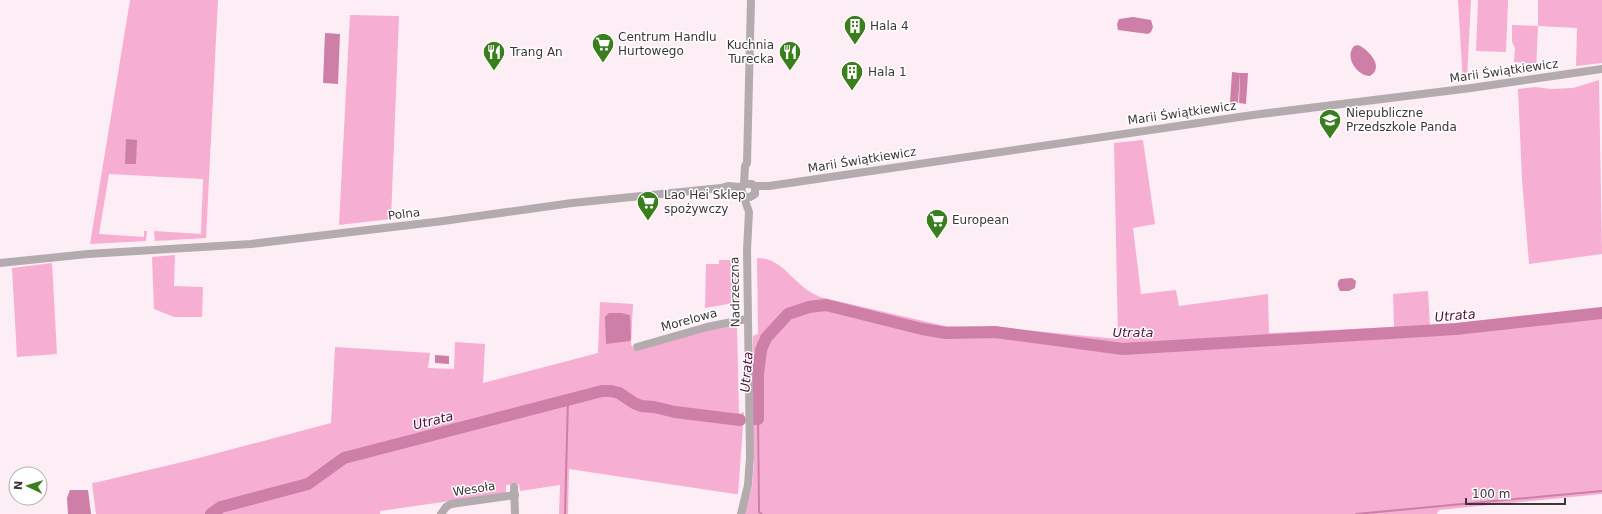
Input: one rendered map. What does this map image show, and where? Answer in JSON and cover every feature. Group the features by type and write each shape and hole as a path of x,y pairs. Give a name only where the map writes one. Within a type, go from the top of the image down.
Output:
{"street":[{"name":"Nadrzeczna","path":"741,514 746,494 749,471 747,250 749,212 747,210 748,190 745,166 747,163 751,0"},
{"name":"Marii Świątkiewicz","path":"748,190 764,190 767,186 1282,111 1471,88 1602,69"},
{"name":"Polna","path":"0,262 88,254 251,244 443,221 572,203 721,188 724,190 748,190"},
{"name":"Morelowa","path":"637,347 706,327 748,319"},
{"name":"Wesoła","path":"441,514 446,507 451,504 515,491 515,514"}],"shaded area":[{"path":"130,0 218,0 206,238 155,241 154,231 201,234 203,179 109,174 99,234 144,237 144,231 147,231 146,241 90,244"},
{"path":"1458,0 1471,0 1467,78 1463,83"},
{"path":"1478,0 1508,0 1506,52 1476,51"},
{"path":"1538,0 1602,0 1602,63 1576,66 1577,28 1538,26"},
{"path":"350,15 399,16 391,219 339,225"},
{"path":"1133,17 1151,20 1153,27 1151,32 1148,34 1118,30 1117,24 1119,19"},
{"path":"1512,25 1538,26 1536,71 1513,74 1516,70 1528,70 1528,63 1514,62 1515,48 1512,42"},
{"path":"325,33 340,34 338,84 323,83"},
{"path":"1358,45 1370,54 1375,63 1376,68 1370,76 1361,73 1353,65 1351,60 1351,50 1354,46"},
{"path":"1232,72 1240,73 1238,103 1230,103"},
{"path":"1240,73 1248,73 1246,104 1239,103"},
{"path":"1599,80 1602,254 1529,264 1522,179 1518,89 1535,87 1551,89 1573,88"},
{"path":"126,139 137,140 136,164 125,164"},
{"path":"1143,140 1155,224 1133,228 1141,294 1176,290 1179,306 1268,294 1269,333 1394,327 1393,294 1428,291 1430,326 1602,308 1602,494 1439,510 1437,514 744,514 752,487 754,464 752,400 753,336 758,334 757,258 776,263 805,289 820,297 945,326 994,327 1118,339 1114,143"},
{"path":"175,255 174,286 203,287 202,317 174,317 154,309 152,257"},
{"path":"719,260 740,260 740,302 705,308 706,264 719,264"},
{"path":"52,263 57,354 17,357 12,268"},
{"path":"1352,278 1356,281 1355,288 1349,291 1340,291 1338,286 1339,280"},
{"path":"600,302 633,304 631,344 634,350 706,331 737,325 739,414 744,412 738,494 569,469 568,514 559,514 560,485 520,491 519,484 506,485 506,493 380,511 380,514 96,514 92,483 195,459 331,423 335,347 430,353 428,368 454,369 455,342 485,344 483,383 598,353"},
{"path":"609,313 630,315 630,341 606,344 605,317"},
{"path":"435,355 449,356 449,364 435,363"},
{"path":"70,490 88,490 91,514 68,514 67,498"}],"waterway":[{"name":"Utrata","path":"754,419 758,419 758,374 761,350 766,338 788,314 809,307 826,305 922,329 946,333 995,332 1123,349 1456,329 1602,313"},
{"name":"Utrata","path":"211,514 221,507 308,484 344,458 602,391 619,393 641,406 740,420"},
{"path":"565,514 568,399"},
{"path":"758,419 759,512 762,514"},
{"path":"1356,514 1602,491"}],"place":[{"name":"Hala 4","path":"855,46"},
{"name":"Centrum Handlu Hurtowego","path":"603,64"},
{"name":"Trang An","path":"494,72"},
{"name":"Kuchnia Turecka","path":"790,72"},
{"name":"Hala 1","path":"852,92"},
{"name":"Niepubliczne Przedszkole Panda","path":"1330,140"},
{"name":"Lao Hei Sklep spożywczy","path":"648,222"},
{"name":"European","path":"937,240"}]}
